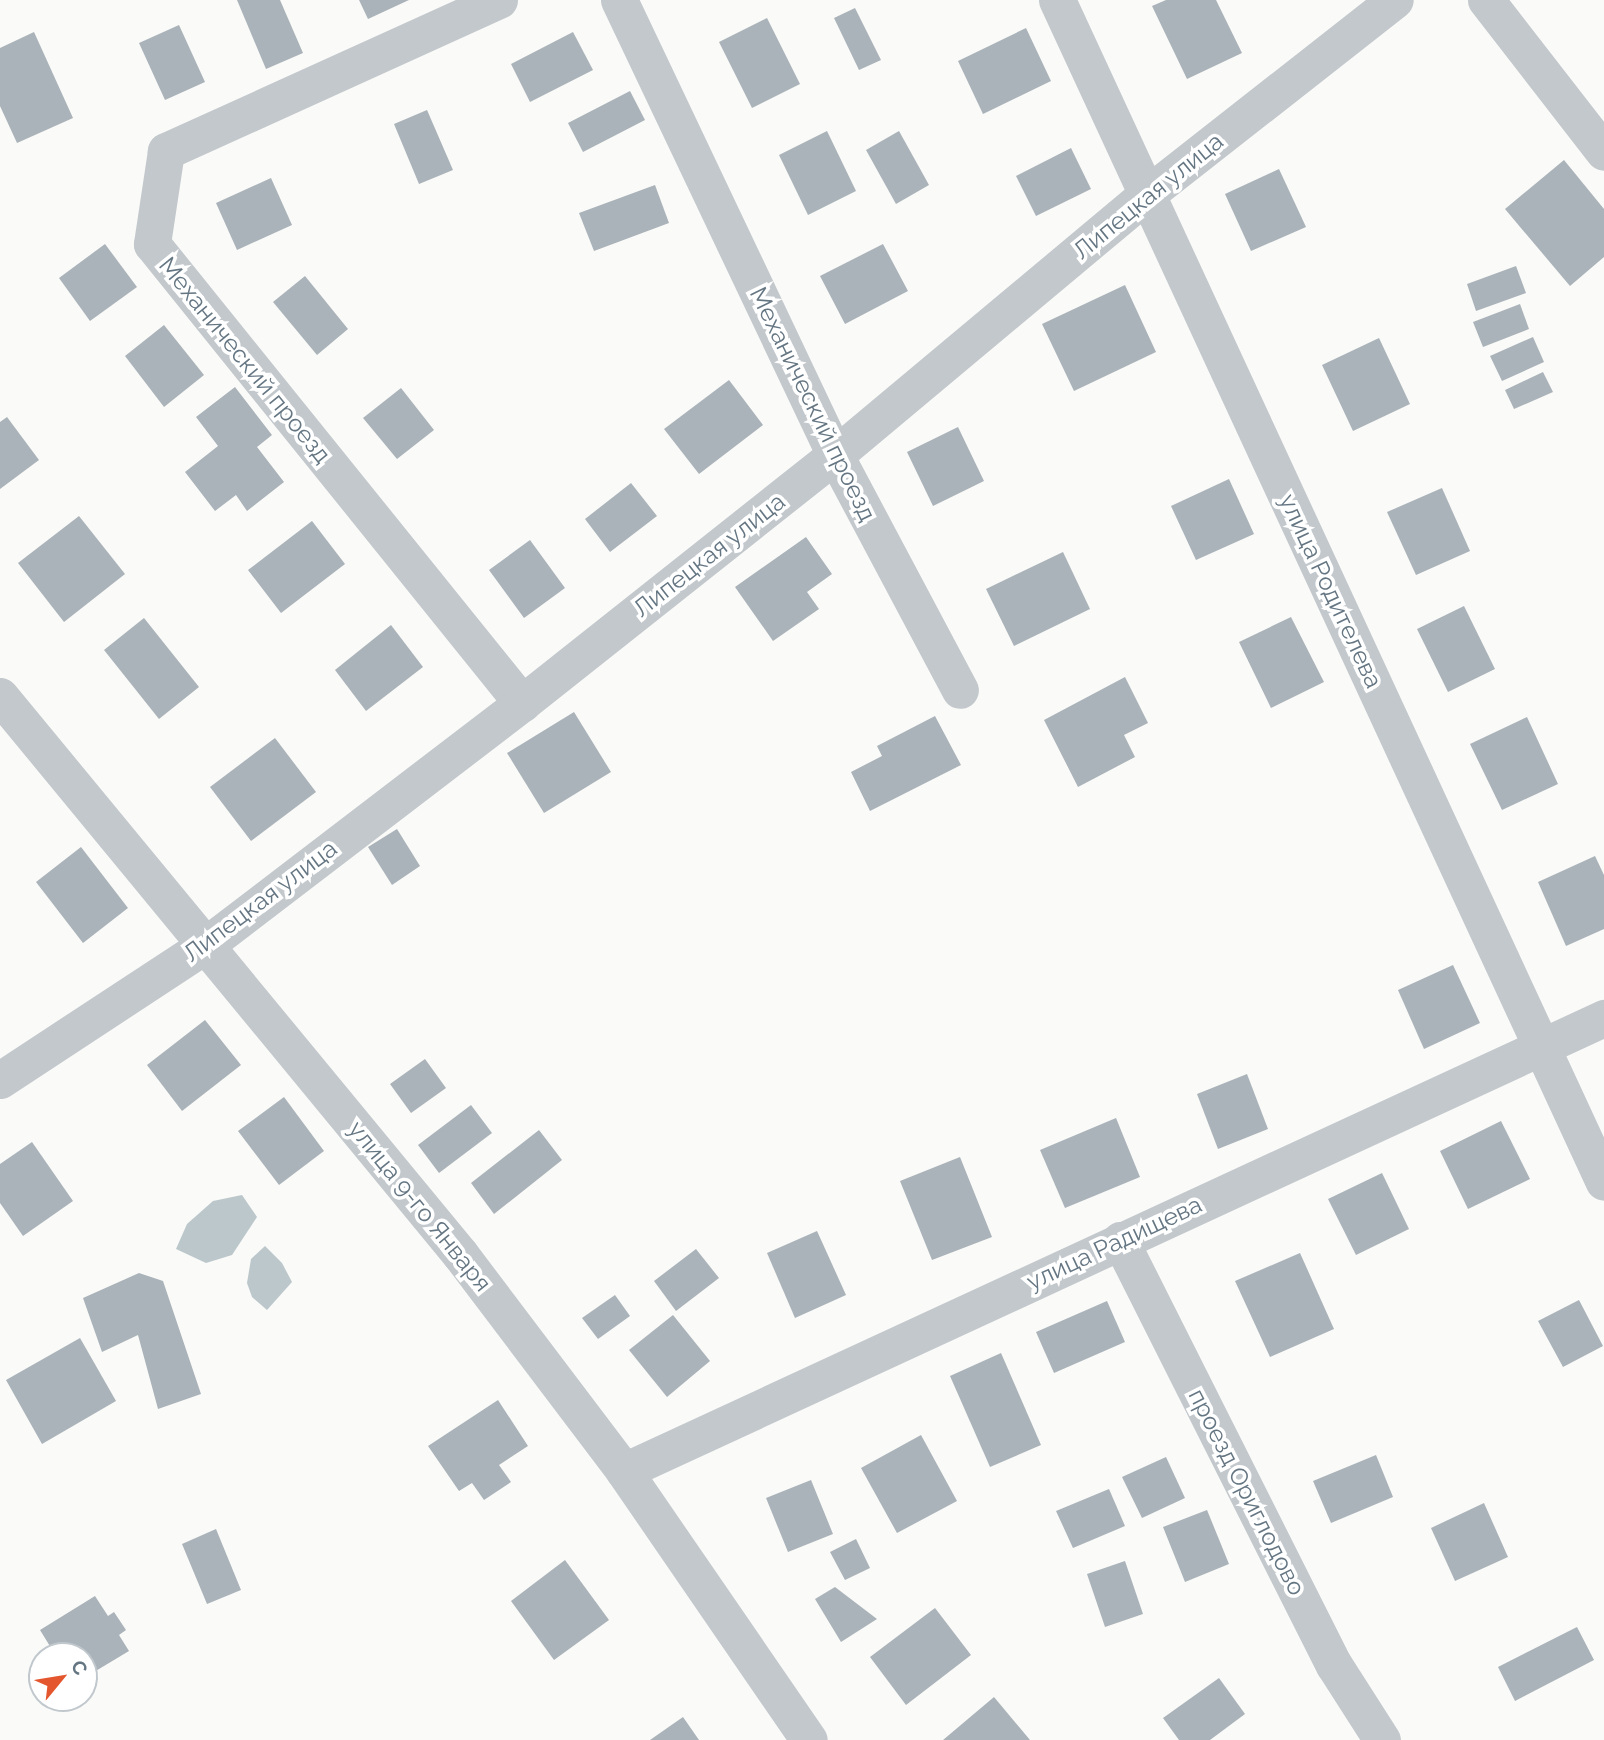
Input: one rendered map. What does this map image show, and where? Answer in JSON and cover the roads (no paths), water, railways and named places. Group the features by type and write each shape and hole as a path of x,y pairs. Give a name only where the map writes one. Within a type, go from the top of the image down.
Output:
{"street":[{"name":"Механический проезд","path":"499,0 166,151 152,244 522,703"},
{"name":"Механический проезд","path":"619,0 835,455 960,690"},
{"name":"улица Родителева","path":"1057,0 1604,1182"},
{"name":"Липецкая улица","path":"0,1080 207,944 522,703 835,455 1146,195 1395,0"},
{"path":"1486,0 1604,152"},
{"name":"улица 9-го Января","path":"0,696 460,1254 624,1471 809,1740"},
{"name":"улица Радищева","path":"624,1471 1604,1018"},
{"name":"проезд Ориглодово","path":"1120,1240 1334,1665 1382,1740"}]}
